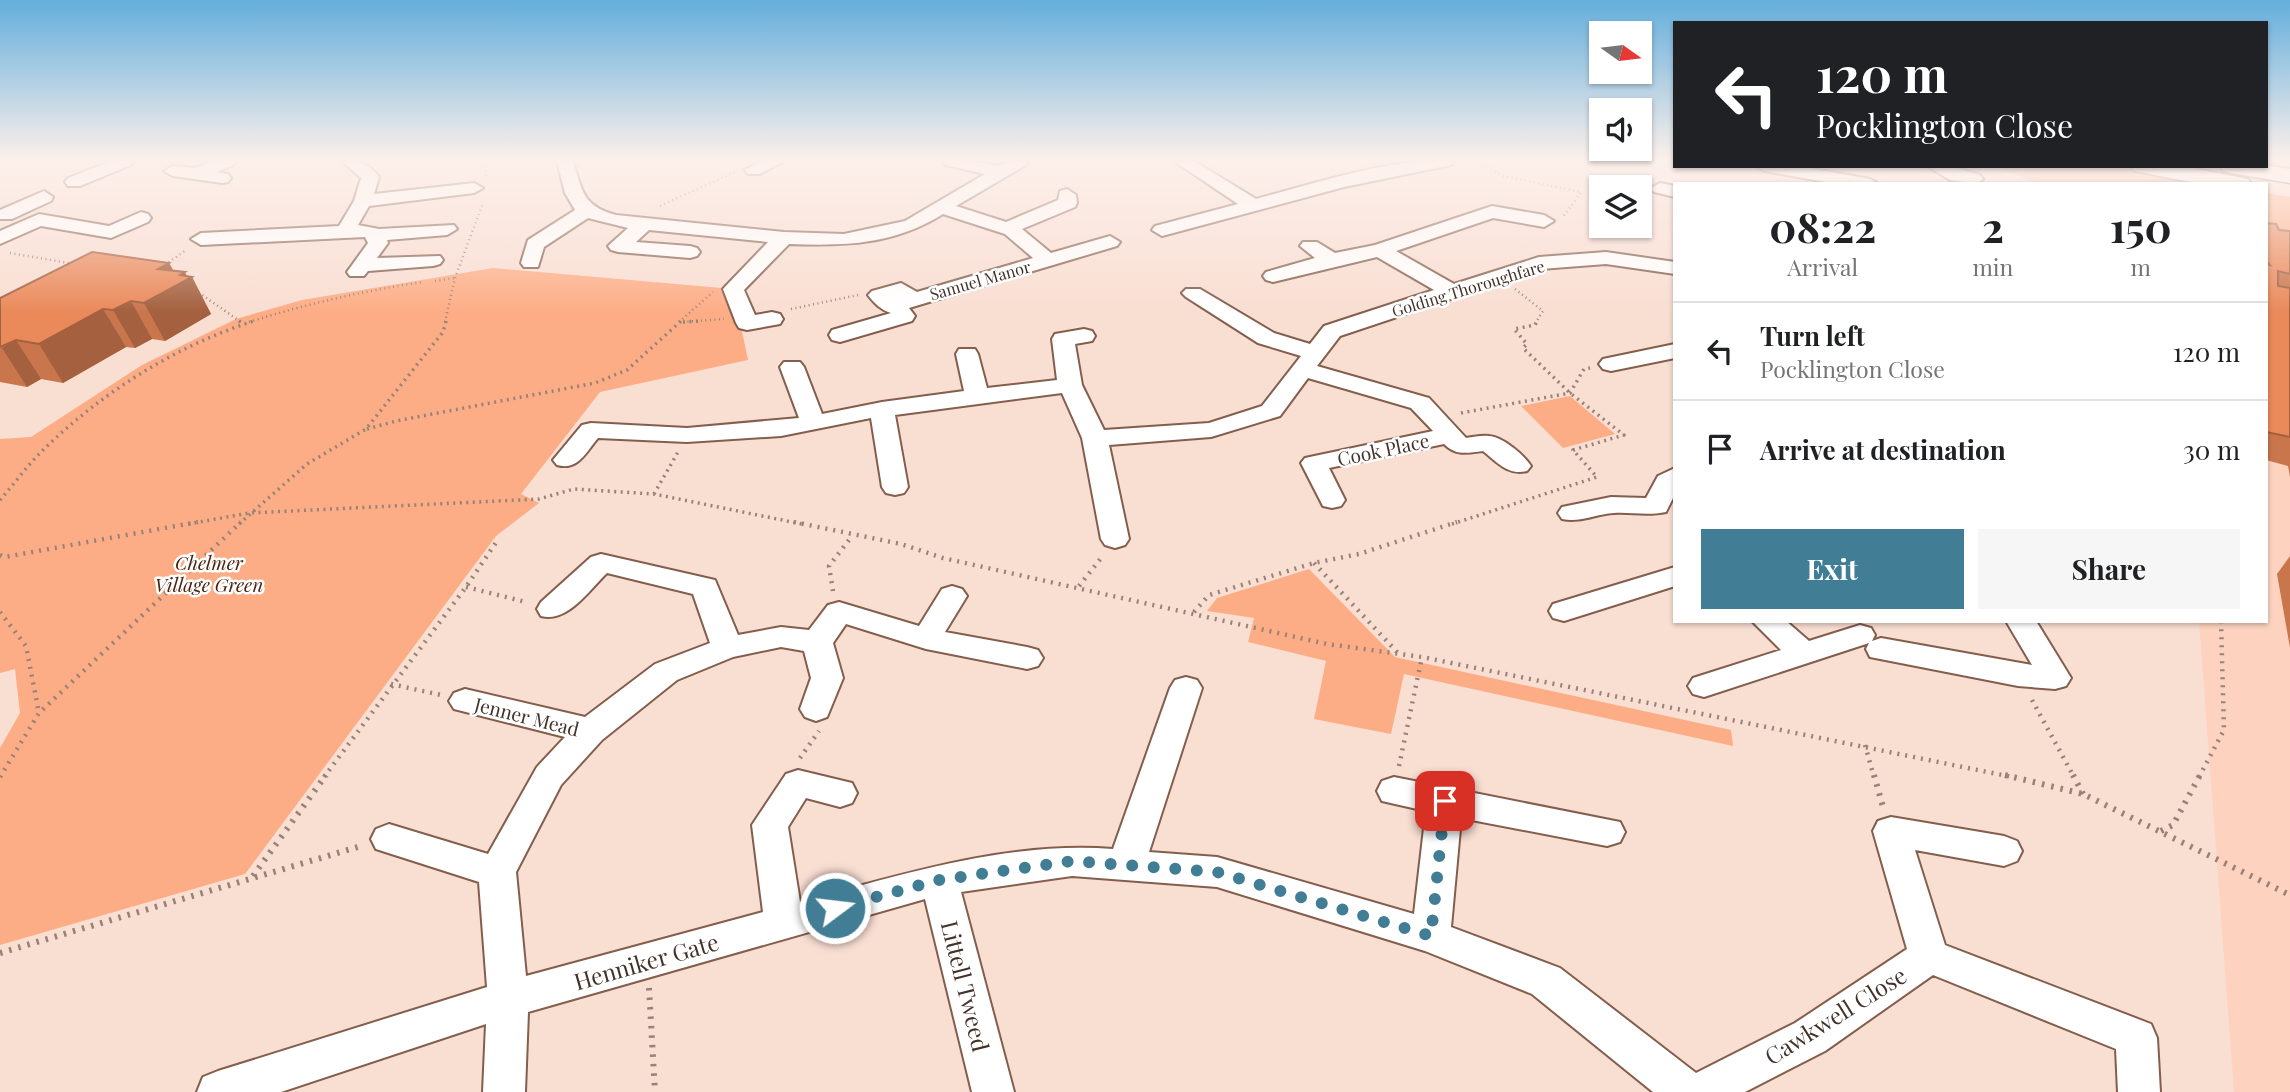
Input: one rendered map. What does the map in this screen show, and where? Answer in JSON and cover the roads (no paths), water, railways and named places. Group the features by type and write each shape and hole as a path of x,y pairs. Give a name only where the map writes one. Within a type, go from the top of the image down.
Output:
{"street":[{"path":"12,212 5,215 111,232 141,218"},
{"path":"345,231 356,212"},
{"path":"531,263 535,244 585,212"},
{"path":"589,212 614,221 784,238 907,243"},
{"path":"825,253 860,253 935,212"},
{"name":"Samuel Manor","path":"954,212 1008,229 1048,260"},
{"path":"1008,229 1046,212"},
{"path":"1162,230 1227,212"},
{"path":"1273,276 1380,250 1492,212 1544,221"},
{"path":"0,237 38,220"},
{"path":"639,223 618,246 690,253"},
{"path":"375,235 447,229"},
{"path":"201,239 369,231 375,235 378,243 360,269 433,260"},
{"path":"772,319 747,323 733,289 784,238"},
{"name":"Samuel Manor","path":"839,335 904,316 896,300 1110,242"},
{"path":"1310,246 1332,260"},
{"path":"1380,250 1452,292"},
{"name":"Golding Thoroughfare","path":"1095,438 1211,430 1271,411 1332,331 1539,263 1585,258 1631,260 1673,268"},
{"path":"1193,293 1266,338 1310,361"},
{"path":"1084,336 1063,339 1070,385 1095,438 1115,539"},
{"path":"1611,364 1673,351"},
{"path":"967,354 977,397"},
{"name":"Cook Place","path":"1310,361 1420,402 1460,446 1488,443 1518,466"},
{"path":"792,367 813,423"},
{"path":"566,460 591,430 687,435 781,429 882,410 1070,385"},
{"path":"882,410 895,487"},
{"name":"Cook Place","path":"1332,500 1314,463 1442,426"},
{"path":"1572,513 1611,505 1665,514 1667,482 1673,478"},
{"path":"552,609 601,563 705,587 727,648"},
{"path":"1564,611 1673,577"},
{"path":"926,639 952,596"},
{"path":"816,709 827,678 817,642 839,612 926,639 1027,657"},
{"path":"1769,623 1805,654"},
{"path":"1703,686 1805,654 1871,642 2018,675 2055,678 2022,623"},
{"name":"Jenner Mead","path":"497,872 550,776 590,731 666,672 727,648 781,637 817,642"},
{"path":"1126,865 1186,688"},
{"name":"Jenner Mead","path":"465,701 590,731"},
{"path":"784,923 770,825 798,783 840,793"},
{"path":"1394,791 1607,832"},
{"path":"1431,936 1445,801"},
{"path":"2004,851 1891,831 1929,956 2136,1038 2139,1092"},
{"path":"389,839 497,872 508,999 504,1092"},
{"name":"Henniker Gate","path":"218,1092 285,1081 508,999 939,880 1072,861 1217,872 1431,936 1546,981 1686,1092"},
{"name":"Littell Tweed","path":"939,880 993,1092"},
{"name":"Cawkwell Close","path":"1702,1092 1810,1037 1929,956"}],"park label":[{"name":"Chelmer Village Green","path":"209,573"}]}
